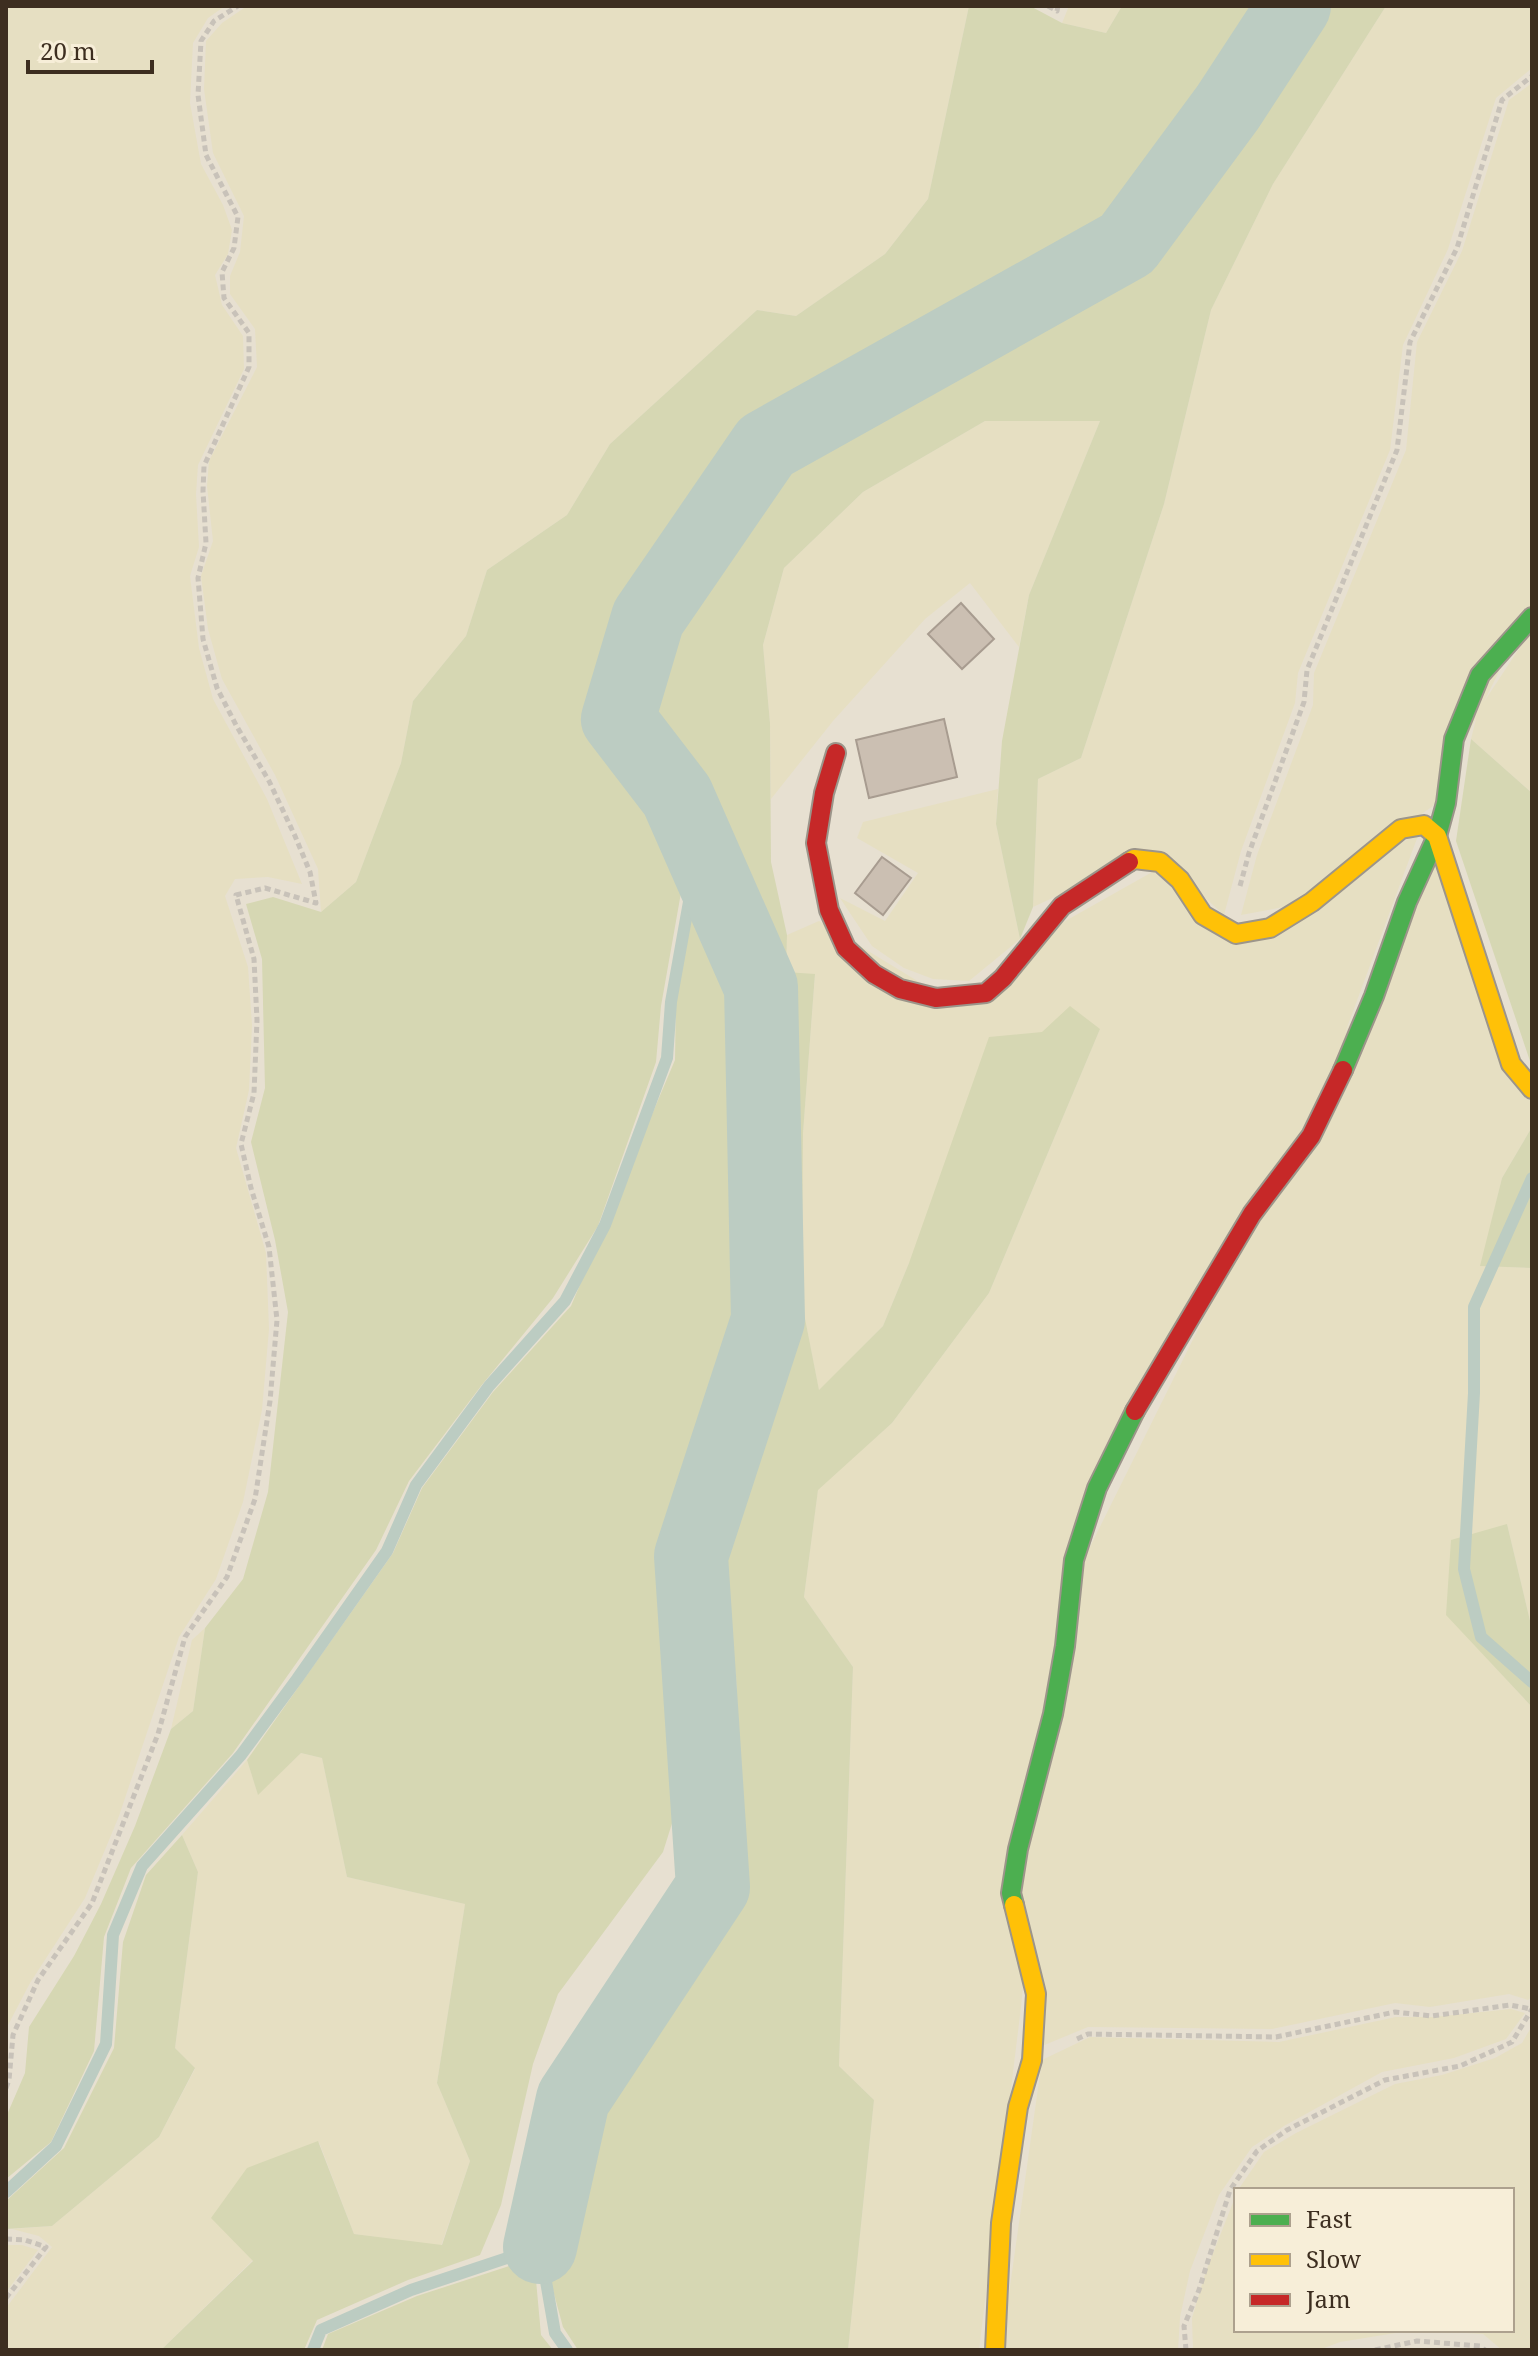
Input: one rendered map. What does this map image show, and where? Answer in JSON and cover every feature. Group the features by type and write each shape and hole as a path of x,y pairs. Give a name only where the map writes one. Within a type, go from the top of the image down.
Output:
{"street":[{"path":"995,2350 1001,2223 1018,2107 1032,2060 1036,1994 1011,1893 1018,1849 1053,1714 1065,1646 1074,1560 1097,1488 1134,1412 1252,1214 1311,1136 1337,1085 1374,996 1407,902 1437,836 1446,803 1454,739 1480,675 1532,617"},
{"path":"836,753 824,793 816,843 829,910 846,948 874,974 900,989 936,998 986,993 1003,978 1062,906 1134,859 1160,862 1180,880 1203,915 1236,934 1270,928 1312,902 1401,829 1424,825 1437,836 1511,1064 1532,1089"}],"path":[{"path":"6,2088 13,2035 38,1980 92,1903 127,1820 158,1734 185,1637 227,1577 255,1499 270,1401 277,1320 269,1247 241,1144 254,1093 257,1020 254,959 236,895 265,888 316,903 310,872 295,836 269,781 217,688 201,624 198,578 206,543 204,466 249,367 249,333 224,298 222,272 234,248 238,217 206,155 198,95 201,41 214,21 238,6"},
{"path":"1048,6 1057,11 1058,6"},
{"path":"1236,934 1233,912 1249,853 1304,702 1307,670 1397,450 1410,342 1457,248 1502,100 1532,76"},
{"path":"1032,2060 1088,2034 1276,2037 1395,2012 1432,2016 1510,2005 1532,2009 1512,2042 1460,2066 1385,2080 1287,2130 1257,2151 1230,2190 1199,2290 1184,2326 1186,2350"},
{"path":"6,2239 25,2240 46,2247 6,2298"},
{"path":"1375,2350 1417,2341 1480,2346 1485,2350"}],"shaded area":[{"path":"8,6 225,6 208,18 193,43 190,103 201,164 223,205 232,230 228,254 215,275 222,305 243,336 244,369 198,465 199,547 190,576 199,648 213,699 267,799 302,884 268,877 235,879 225,896 248,967 252,1025 249,1090 236,1148 266,1253 269,1329 262,1410 243,1502 216,1579 179,1637 119,1816 85,1898 30,1983 6,2029 6,11"},
{"path":"247,6 969,6 928,199 885,254 796,316 757,310 610,444 567,515 487,570 466,636 413,701 401,763 356,882 321,912 318,869 275,775 222,679 208,629 201,576 213,541 207,486 209,461 257,367 255,329 230,294 230,276 240,252 244,216 213,153 204,89 206,41 222,23"},
{"path":"1069,6 1122,6 1106,33 1062,23"},
{"path":"1386,6 1532,6 1532,68 1496,98 1448,249 1403,345 1390,450 1298,673 1295,703 1241,851 1224,915 1154,851 1033,907 1038,779 1081,758 1164,504 1211,310 1273,184"},
{"path":"1532,83 1532,604 1433,806 1289,906 1241,915 1257,855 1313,705 1314,673 1406,450 1417,342 1462,251 1509,100"},
{"path":"985,421 1100,421 1029,595 1019,647 970,583 925,619 833,721 771,799 770,723 763,645 784,568 863,492"},
{"path":"1532,629 1532,793 1471,739 1478,711"},
{"path":"998,789 996,824 1020,939 969,981 933,979 904,968 872,946 840,898 885,921 918,873 857,838 863,822"},
{"path":"1419,833 1325,1087 1066,1561 1021,2007 979,2350 848,2350 874,2100 839,2066 853,1667 804,1597 818,1489 892,1423 989,1293 1100,1029 909,1263 883,1326 819,1391 802,1303 803,1133 815,975 786,972 787,935 819,921 960,1007 1060,924 1154,871 1228,940"},
{"path":"1437,848 1532,1106 1532,1127 1502,1178 1481,1266 1532,1268 1532,1629 1507,1524 1446,1614 1532,1707 1532,1997 1528,2000 1509,1994 1430,2007 1395,2003 1272,2029 1088,2027 1042,2046 1022,1906 1083,1561"},
{"path":"205,1628 193,1711 171,1729 192,1640"},
{"path":"301,1753 322,1758 347,1877 465,1904 437,2083 470,2161 441,2246 354,2234 319,2142 253,2260 161,2350 6,2350 6,2308 52,2247 39,2236 12,2229 52,2226 159,2137 195,2069 175,2048 198,1872 182,1835 247,1760 258,1794"},
{"path":"1511,2009 1525,2013 1506,2039 1454,2058 1382,2072 1252,2147 1219,2195 1190,2271 1180,2317 1178,2350 1001,2350 1042,2060 1090,2037 1279,2042 1396,2017 1433,2017"},
{"path":"1532,2026 1532,2350 1502,2350 1483,2334 1450,2332 1514,2332 1514,2188 1239,2188 1264,2152 1296,2133 1395,2084 1442,2075 1495,2058 1522,2043"},
{"path":"1234,2200 1234,2332 1402,2332 1340,2342 1319,2350 1193,2350 1192,2318 1206,2271"},
{"path":"6,2245 22,2245 38,2250 6,2292"}],"green space":[{"path":"969,6 1030,6 1062,23 1106,33 1122,6 1282,6 1217,105 1120,239 756,443 635,620 608,726 667,804 688,853 661,1006 656,1062 598,1226 553,1298 409,1481 376,1550 233,1753 131,1868 104,1937 94,2051 51,2142 6,2179 6,2117 25,2073 29,2027 74,1956 101,1904 135,1826 171,1729 193,1711 205,1628 243,1579 268,1492 288,1312 275,1240 251,1142 265,1088 262,959 246,904 273,897 321,912 356,882 401,763 413,701 466,636 487,570 567,515 610,444 757,310 796,316 885,254 928,199"},
{"path":"1304,6 1386,6 1273,184 1211,310 1164,504 1081,758 1038,779 1033,907 1020,939 996,824 1002,741 1029,595 1100,421 985,421 863,492 784,568 763,645 770,723 771,862 787,935 786,972 815,974 803,1133 802,1303 819,1390 883,1326 909,1263 989,1037 1042,1032 1070,1006 1100,1029 989,1293 892,1423 818,1490 804,1597 853,1667 839,2066 874,2100 848,2350 578,2350 563,2327 550,2279 549,2245 573,2139 590,2093 625,2033 680,1965 723,1895 738,1726 736,1676 717,1548 732,1481 770,1386 780,1316 771,974 674,787 642,739 631,711 668,611 765,466 813,428 1135,248 1236,109"},
{"path":"1471,739 1532,793 1532,1067 1456,841"},
{"path":"700,861 754,986 763,1324 687,1556 679,1801 663,1852 558,1994 533,2064 501,2205 480,2255 408,2280 317,2320 304,2350 161,2350 253,2261 211,2218 247,2168 318,2141 354,2234 442,2245 470,2161 437,2083 465,1904 347,1877 322,1758 301,1753 258,1795 247,1760 393,1553 422,1488 493,1392 571,1306 675,1060 676,999"},
{"path":"1532,1127 1532,1268 1480,1266 1502,1178"},
{"path":"1507,1524 1532,1629 1532,1707 1446,1615 1451,1540"},
{"path":"182,1835 198,1872 175,2048 195,2068 159,2137 52,2226 6,2229 6,2201 64,2148 114,2048 123,1942 146,1875"},
{"path":"534,2258 541,2335 553,2350 322,2350 328,2334 417,2296"}],"building":[{"path":"961,603 994,639 962,669 928,634"},
{"path":"944,719 957,777 869,798 856,740"},
{"path":"882,857 911,878 883,915 855,893"}],"waterway":[{"path":"540,2247 573,2099 713,1887 691,1556 768,1320 761,987 677,796 618,719 648,618 766,446 1127,244 1228,107 1294,6"},
{"path":"6,2192 56,2146 106,2044 113,1935 142,1866 241,1755 297,1679 387,1551 416,1485 489,1386 565,1301 605,1225 667,1058 671,1002 699,846"},
{"path":"1532,1178 1474,1307 1474,1393 1464,1569 1481,1637 1532,1682"},
{"path":"313,2350 321,2330 411,2290 540,2247 555,2333 567,2350"}],"traffic: fast":[{"path":"1343,1070 1374,996 1407,902 1437,836 1446,803 1454,739 1480,675 1532,617"},
{"path":"1014,1905 1011,1893 1018,1849 1053,1714 1065,1646 1074,1560 1097,1488 1135,1411"}],"traffic: slow":[{"path":"1129,862 1134,859 1160,862 1180,880 1203,915 1236,934 1270,928 1312,902 1401,829 1424,825 1437,836 1511,1064 1532,1089"},
{"path":"995,2350 1001,2223 1018,2107 1032,2060 1036,1994 1014,1905"}],"traffic: jam":[{"path":"836,753 824,793 816,843 829,910 846,948 874,974 900,989 936,998 986,993 1003,978 1062,906 1129,862"},
{"path":"1135,1411 1252,1214 1311,1136 1343,1070"}]}
